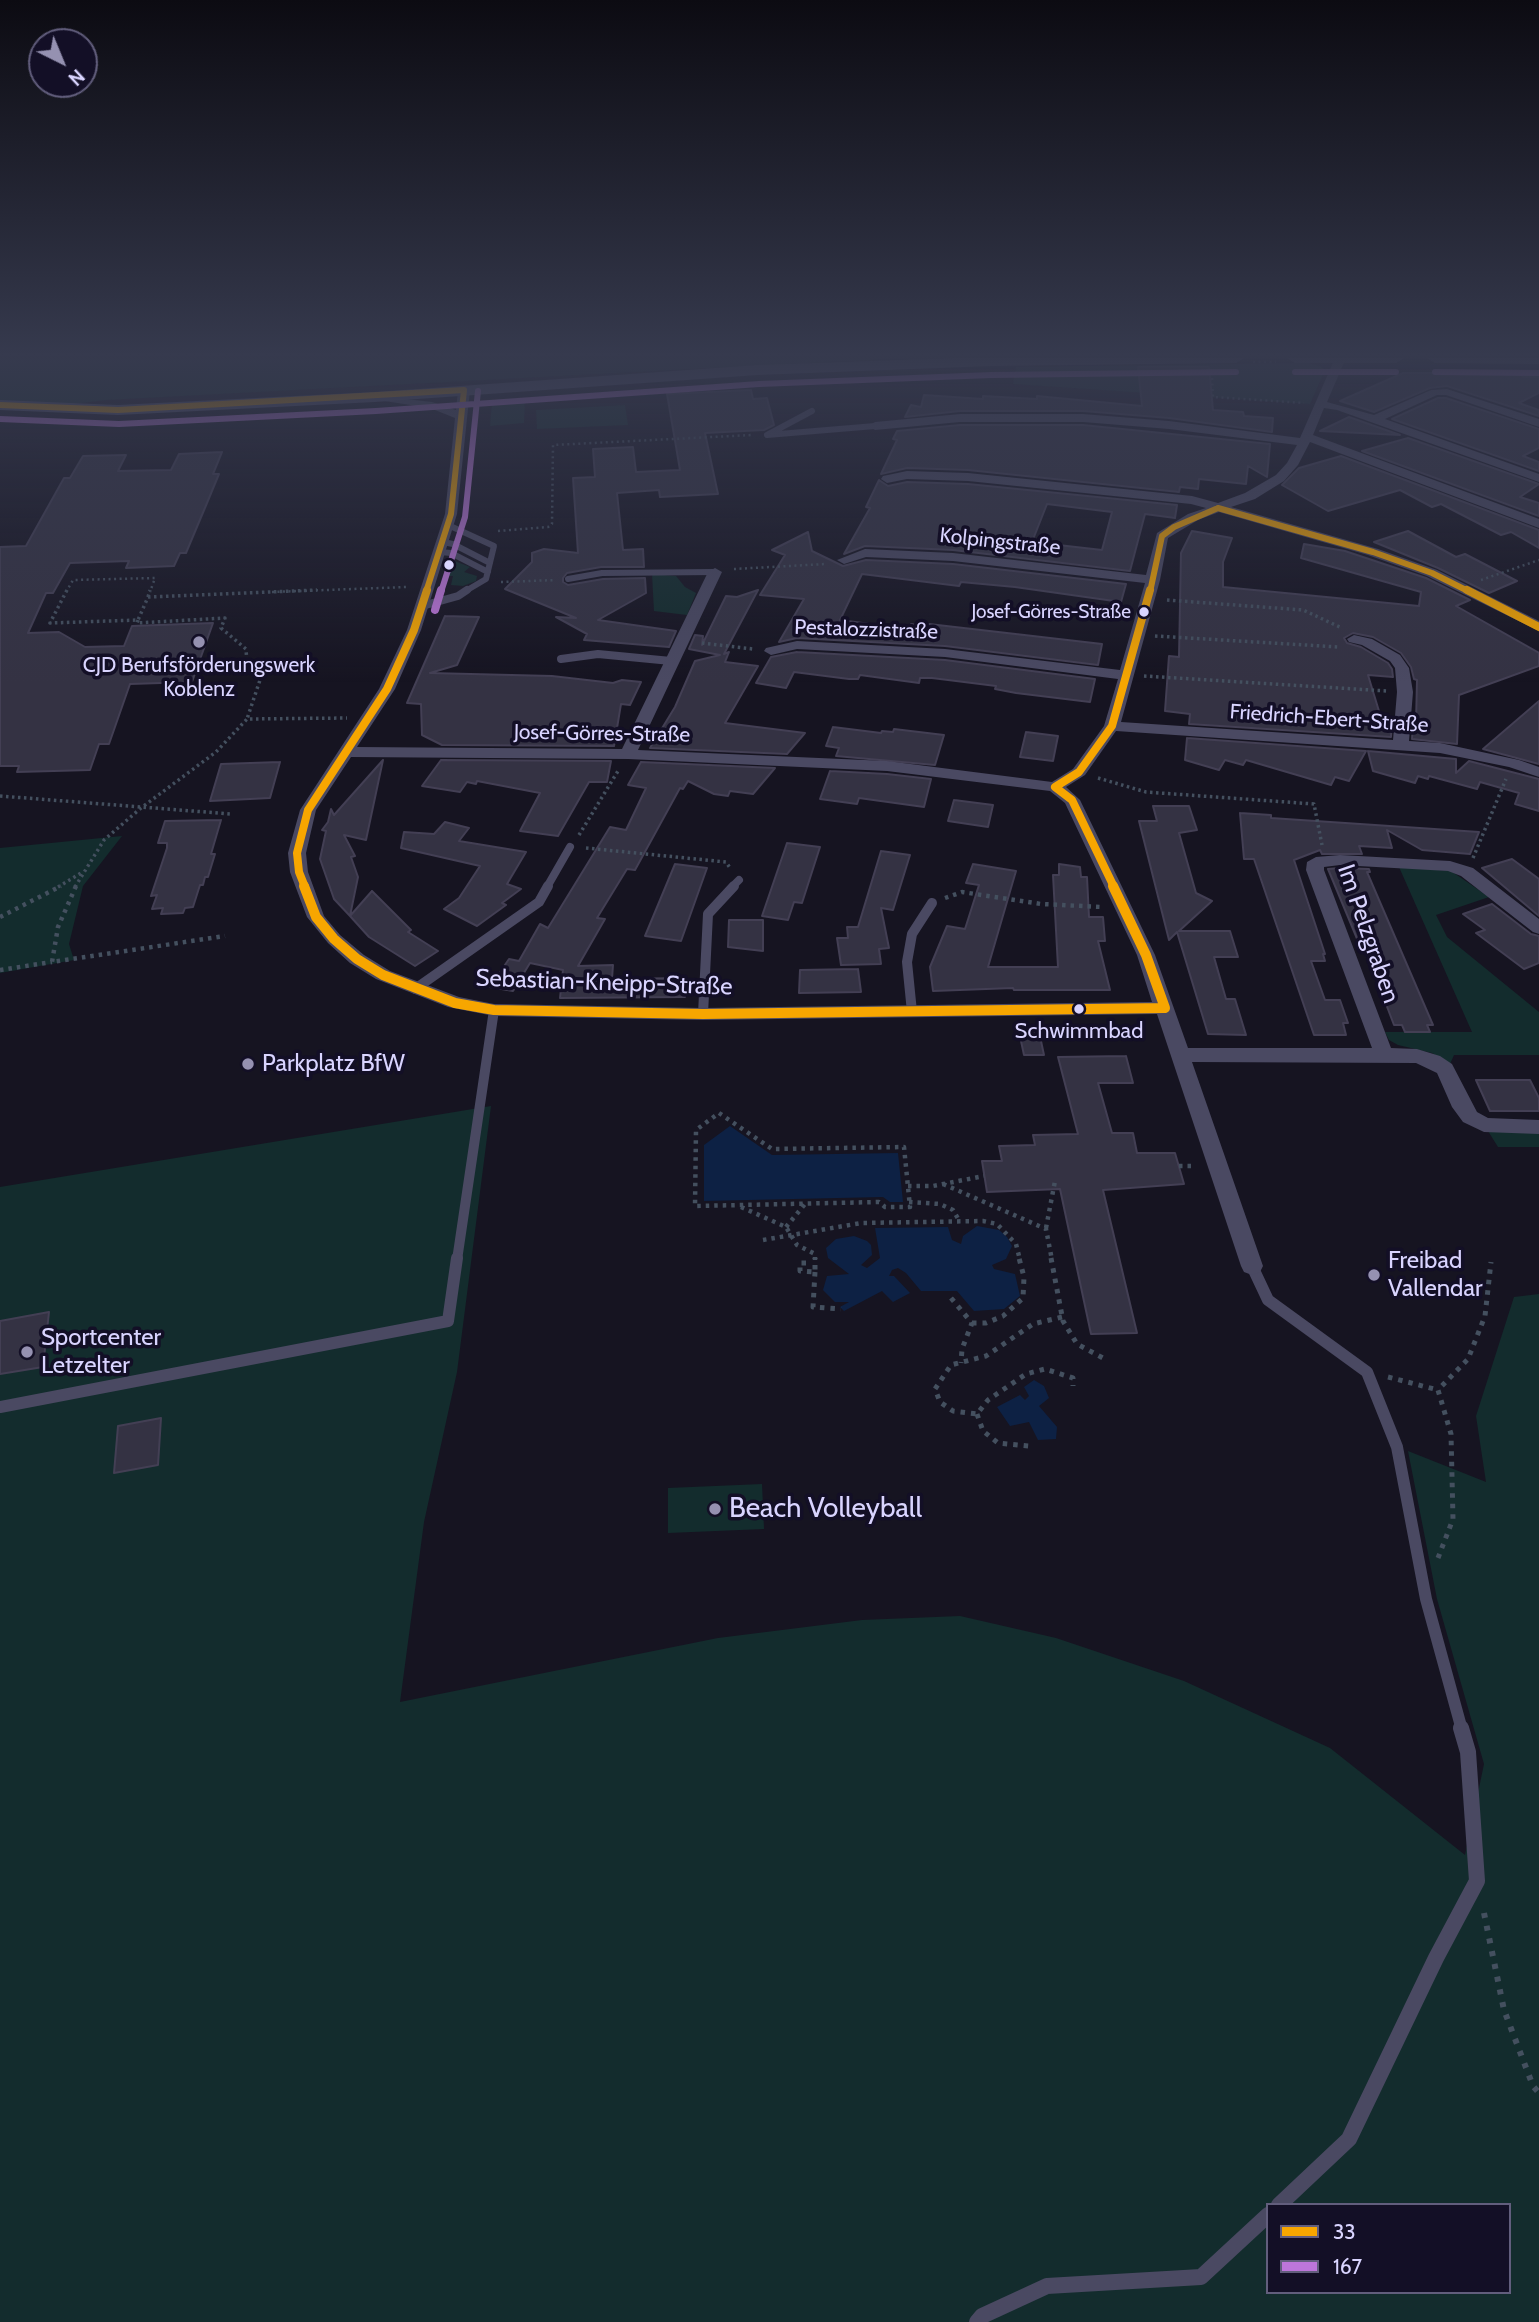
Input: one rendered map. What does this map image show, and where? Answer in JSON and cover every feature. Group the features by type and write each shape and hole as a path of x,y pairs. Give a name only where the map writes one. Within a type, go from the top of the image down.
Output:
{"street":[{"name":"Sebastian-Kneipp-Straße","path":"457,466 455,491 444,538 422,606 387,689 308,810 297,853 299,872 316,917 334,939 357,959 383,975 415,989 455,1003 494,1010 704,1014 1165,1008"},
{"path":"1252,1266 1146,955 1072,800 1055,786 1079,772 1112,726 1153,580 1162,536 1174,527 1251,496 1280,478 1291,466"},
{"path":"1380,466 1539,524"},
{"path":"1507,466 1539,478"},
{"path":"887,479 907,475 1041,483 1179,498 1373,552 1461,586 1539,627"},
{"name":"Kolpingstraße","path":"844,560 865,553 953,557 1153,580"},
{"path":"628,754 715,572"},
{"path":"1354,639 1367,642 1395,658 1402,668 1405,692 1401,745"},
{"name":"Pestalozzistraße","path":"771,651 797,645 945,653 1126,675"},
{"name":"Friedrich-Ebert-Straße","path":"1112,726 1440,748 1513,763 1539,772"},
{"name":"Josef-Görres-Straße","path":"344,752 628,754 887,766 1055,786"},
{"name":"Im Pelzgraben","path":"1384,1055 1315,870 1316,862 1325,860 1438,865 1467,872 1539,928"},
{"path":"1179,1055 1417,1056 1433,1061 1445,1069 1462,1107 1470,1117 1484,1125 1539,1127"}],"lane":[{"path":"422,606 458,596 483,583 488,572 492,554 457,535 444,538"},
{"path":"444,538 490,563"},
{"path":"444,538 450,554 488,572"},
{"path":"568,579 602,573 715,572"},
{"path":"561,659 598,654 671,661"},
{"path":"415,989 539,902 570,848"},
{"path":"704,1014 708,915 739,880"},
{"path":"912,1012 907,962 912,934 932,903"},
{"path":"0,1407 448,1321 494,1010"},
{"path":"1252,1266 1268,1300 1367,1372 1398,1447 1426,1599 1468,1752 1477,1881 1436,1958 1349,2140 1281,2203"},
{"path":"977,2322 982,2316 1047,2286 1201,2277 1266,2217"}],"path":[{"path":"494,533 501,530 548,527 552,524 553,466"},
{"path":"715,572 748,567 824,564 844,560"},
{"path":"1461,586 1539,560"},
{"path":"155,578 138,620 50,623 73,580 155,578"},
{"path":"483,583 568,579"},
{"path":"148,597 429,586"},
{"path":"1138,635 1338,648 1354,639 1336,623 1303,610 1148,599"},
{"path":"52,961 58,927 82,873 104,840 141,808 216,752 247,719 264,668 247,663 246,649 221,628 225,618 137,623 138,620"},
{"path":"681,641 771,651"},
{"path":"1126,675 1405,692"},
{"path":"247,719 369,718"},
{"path":"628,754 570,848 647,852 726,862 739,880"},
{"path":"1467,872 1513,763"},
{"path":"1079,772 1146,792 1314,804 1325,860"},
{"path":"0,796 230,814"},
{"path":"0,917 82,873"},
{"path":"932,903 962,892 1041,904 1124,908"},
{"path":"0,970 225,936"},
{"path":"719,1113 772,1149 904,1147 908,1186 910,1207 885,1208 878,1202 695,1206 696,1130 719,1113"},
{"path":"908,1186 943,1184 984,1176"},
{"path":"1055,1181 1046,1229 1062,1317 1077,1344 1103,1358"},
{"path":"943,1184 1046,1229"},
{"path":"909,1202 940,1204 953,1210 961,1222"},
{"path":"786,1227 805,1204"},
{"path":"737,1205 786,1227 797,1245 816,1254 813,1307 842,1309"},
{"path":"762,1240 792,1237 852,1223 983,1221 997,1224 1016,1244 1024,1277 1023,1298 1003,1316 986,1323 972,1323 951,1298"},
{"path":"1438,1390 1468,1359 1485,1316 1491,1262"},
{"path":"806,1263 800,1263 800,1271 815,1272"},
{"path":"977,1414 953,1411 940,1402 935,1389 951,1365 997,1350 1033,1324 1062,1317"},
{"path":"961,1363 962,1349 972,1323"},
{"path":"977,1414 988,1400 1026,1374 1045,1369 1073,1378 1073,1386"},
{"path":"1367,1372 1438,1390"},
{"path":"1426,1599 1453,1519 1451,1434 1438,1390"},
{"path":"977,1414 983,1431 998,1443 1029,1446"},
{"path":"1477,1881 1504,2010 1533,2086 1539,2092"}],"green space":[{"path":"452,560 470,567 464,572 477,576 476,581 463,586 451,585 453,576 447,576"},
{"path":"652,574 676,576 685,587 696,593 687,615 654,611"},
{"path":"122,836 83,886 69,944 74,960 0,973 0,848"},
{"path":"1399,867 1451,871 1489,897 1436,915 1447,937 1539,1012 1539,1055 1454,1055 1450,1064 1432,1053 1398,1045 1389,1040 1385,1032 1472,1032"},
{"path":"491,1106 457,1372 424,1522 400,1702 718,1638 862,1620 960,1616 1056,1638 1184,1681 1330,1748 1465,1855 1484,1764 1437,1599 1408,1451 1486,1482 1476,1416 1514,1297 1539,1294 1539,2322 0,2322 0,1187"},
{"path":"1488,1131 1539,1131 1539,1147 1498,1147"},
{"name":"Beach Volleyball","path":"762,1484 764,1529 668,1533 668,1488"}],"water":[{"path":"730,1126 772,1155 898,1153 903,1202 890,1202 883,1197 704,1201 704,1145"},
{"path":"977,1226 999,1230 1012,1246 1006,1259 992,1265 994,1269 1015,1274 1020,1296 1004,1309 974,1311 957,1291 921,1291 906,1273 898,1268 892,1270 889,1276 894,1276 910,1293 893,1302 882,1291 844,1311 840,1307 849,1302 835,1302 823,1290 827,1276 849,1274 828,1258 826,1248 836,1239 854,1236 867,1241 871,1245 872,1255 861,1265 867,1268 880,1258 875,1228 948,1227 952,1240 961,1244 963,1236"},
{"path":"1034,1380 1044,1386 1049,1398 1039,1406 1057,1427 1056,1439 1038,1440 1029,1422 1010,1426 997,1407 1020,1395 1025,1400 1029,1396 1024,1387"}],"building":[{"path":"77,466 120,466 118,471 171,470 173,466 216,466 213,474 219,474 186,553 180,553 174,566 126,568 129,561 70,563 53,593 46,593 28,633 59,632 85,647 124,646 132,626 213,623 192,682 130,684 109,744 99,744 90,770 17,772 19,766 0,766 0,547 26,546 64,478 70,478"},
{"path":"594,466 635,466 636,472 680,470 679,466 712,466 718,494 660,497 659,490 617,493 623,550 643,549 644,567 601,567 567,573 563,578 563,582 568,585 603,579 645,578 646,593 598,620 676,631 669,647 584,640 587,634 556,617 576,618 505,589 532,562 532,553 544,549 578,553 573,478 595,477"},
{"path":"885,466 1248,466 1246,484 1199,479 1198,489 1180,487 1179,492 968,470 907,468 881,474"},
{"path":"1249,466 1268,466 1267,477"},
{"path":"1369,466 1539,530 1539,548 1511,532 1501,535 1441,504 1432,507 1400,490 1328,511 1282,485 1299,468"},
{"path":"1404,466 1489,466 1539,484 1520,497 1539,503 1539,516"},
{"path":"879,480 888,486 907,482 968,484 1177,505 1175,518 1145,514 1130,571 953,550 865,546 844,554 870,508 866,507","holes":["1047,504 1112,512 1102,550 1032,542"]},
{"path":"1192,531 1232,538 1223,562 1223,587 1419,606 1421,592 1301,558 1304,544 1345,551 1426,578 1470,600 1456,606 1539,653 1539,666 1459,695 1457,744 1412,739 1413,723 1416,723 1417,680 1414,679 1411,667 1401,653 1373,637 1353,633 1344,638 1347,643 1361,647 1388,663 1392,669 1393,677 1368,675 1382,721 1392,721 1391,737 1189,724 1190,714 1165,711 1169,656 1179,657 1181,553"},
{"path":"1408,531 1456,557 1465,554 1517,581 1489,593 1438,568 1374,542"},
{"path":"808,532 812,551 843,566 866,560 953,564 1126,584 1121,602 1015,587 961,582 959,586 862,574 840,620 908,629 911,624 928,627 929,624 1102,644 1098,665 945,646 797,638 779,642 804,599 760,595 785,555 772,550"},
{"path":"758,590 724,654 729,652 725,662 758,666 725,723 805,733 787,754 650,748 675,707 695,661 720,655 689,649 695,635 703,636 702,645 726,596 737,597"},
{"path":"445,616 479,617 457,665 430,673 552,676 613,683 622,680 641,682 630,705 621,704 614,746 442,745 422,735 421,704 407,703"},
{"path":"797,652 945,660 1095,679 1090,702 1016,693 995,689 996,686 932,678 920,678 919,683 860,675 858,679 849,679 794,672 786,688 756,683 771,657"},
{"path":"1539,701 1539,764 1483,749"},
{"path":"833,727 881,733 893,732 894,729 944,735 935,765 836,756 839,748 826,746"},
{"path":"1026,732 1058,736 1053,761 1020,757"},
{"path":"1187,738 1366,751 1349,781 1335,777 1331,785 1246,760 1243,765 1225,760 1219,770 1185,760"},
{"path":"1368,751 1456,759 1456,773 1469,761 1539,779 1539,811 1515,804 1519,793 1480,782 1477,789 1429,776 1428,779 1418,776 1415,783 1373,771"},
{"path":"383,760 366,840 344,835 355,856 351,857 358,877 350,916 334,899 320,859 326,831 322,830 328,822 331,809 334,815"},
{"path":"441,760 611,761 607,782 589,782 558,836 520,831 540,793 477,781 476,784 467,782 460,792 422,786"},
{"path":"280,762 270,798 210,801 221,764"},
{"path":"641,762 775,768 753,794 730,791 728,796 714,794 688,781 683,789 680,788 635,870 627,869 597,918 605,919 578,966 613,965 612,979 686,978 685,997 560,998 563,970 530,963 513,991 490,987 509,959 519,961 540,924 548,928 610,827 626,830 646,788 628,785"},
{"path":"830,771 931,779 924,807 859,798 857,804 820,799"},
{"path":"954,800 993,805 988,827 948,821"},
{"path":"1153,806 1189,806 1197,830 1179,833 1196,893 1212,901 1179,931 1230,931 1238,957 1214,957 1226,999 1235,999 1246,1035 1208,1034 1177,932 1169,940 1139,821 1157,821"},
{"path":"1240,813 1271,815 1271,818 1479,832 1470,854 1422,850 1387,830 1392,848 1359,846 1362,854 1322,854 1320,850 1294,860 1325,954 1325,961 1311,961 1325,1000 1340,1000 1348,1023 1343,1023 1346,1035 1314,1035 1254,859 1244,859"},
{"path":"221,820 211,854 215,854 208,877 205,877 203,885 200,885 193,907 185,908 183,913 161,914 163,908 152,909 157,895 151,896 167,848 167,843 158,843 165,821"},
{"path":"445,822 469,828 459,841 526,852 507,884 521,889 502,903 506,905 477,926 444,909 459,898 480,866 401,848 404,832 434,834"},
{"path":"787,843 820,847 802,903 794,902 788,920 762,916"},
{"path":"881,851 910,855 893,910 881,908 889,948 879,949 881,964 841,965 837,938 848,938 847,927 858,927"},
{"path":"1512,859 1539,879 1539,916 1482,868"},
{"path":"675,864 707,868 681,941 645,936"},
{"path":"973,864 1016,871 988,967 1058,967 1053,875 1059,875 1059,864 1080,867 1081,877 1087,877 1089,917 1103,917 1105,941 1098,941 1110,990 1013,988 933,991 930,967 947,926 965,929 979,885 966,883"},
{"path":"1328,869 1369,869 1370,872 1367,872 1433,1025 1427,1025 1430,1032 1405,1032 1402,1025 1394,1025 1362,941 1358,941"},
{"path":"372,891 411,930 408,932 438,951 415,966 369,937 350,916"},
{"path":"1492,904 1531,934 1539,936 1539,963 1524,969 1476,933 1485,930 1463,914"},
{"path":"729,920 763,920 763,951 728,947"},
{"path":"858,969 861,992 799,993 800,970"},
{"path":"1018,1027 1038,1027 1044,1055 1024,1055"},
{"path":"1126,1056 1133,1083 1098,1083 1112,1133 1133,1133 1137,1153 1175,1153 1184,1184 1103,1190 1137,1333 1091,1334 1060,1189 987,1192 982,1161 1002,1161 999,1146 1035,1145 1033,1135 1078,1134 1058,1057"},
{"path":"1476,1080 1530,1080 1539,1098 1539,1111 1490,1111"},
{"path":"49,1312 43,1367 0,1374 0,1321"},
{"path":"161,1418 158,1465 114,1473 118,1426"}],"transit line":[{"name":"33","path":"456,466 451,514 414,630 387,689 308,810 297,853 299,872 316,917 334,939 357,959 383,975 455,1003 494,1010 703,1014 1165,1008"},
{"name":"167","path":"435,610 465,517 470,466"},
{"name":"33","path":"1218,508 1373,552 1432,573 1539,627"},
{"name":"33","path":"1055,787 1079,772 1112,726 1148,599 1162,536 1174,527 1218,508"},
{"name":"33","path":"1055,787 1072,800 1146,955 1165,1008"}],"place":[{"name":"Josef-Görres-Straße","path":"1144,612"},
{"name":"CJD Berufsförderungswerk Koblenz","path":"199,642"},
{"name":"Schwimmbad","path":"1079,1009"},
{"name":"Parkplatz BfW","path":"248,1064"},
{"name":"Freibad Vallendar","path":"1374,1275"},
{"name":"Sportcenter Letzelter","path":"27,1352"},
{"name":"Beach Volleyball","path":"715,1509"}]}
